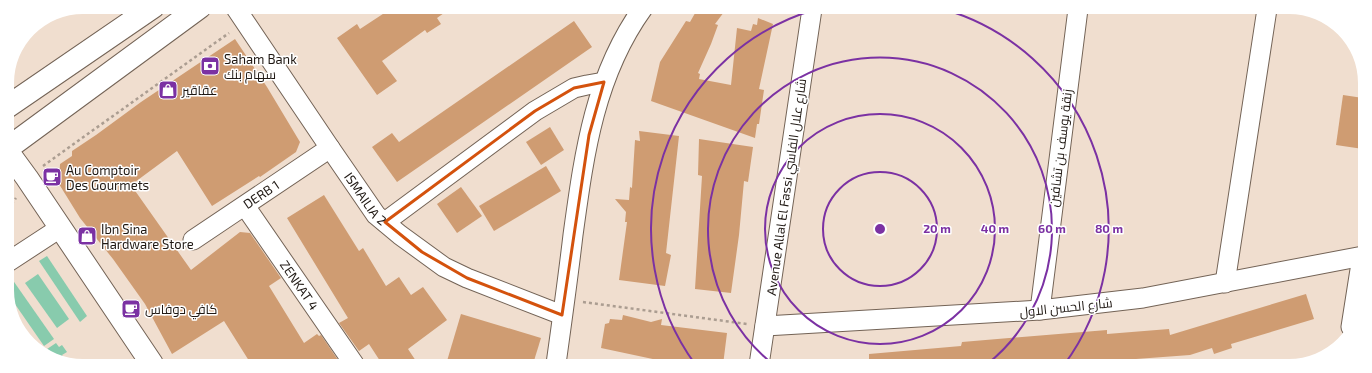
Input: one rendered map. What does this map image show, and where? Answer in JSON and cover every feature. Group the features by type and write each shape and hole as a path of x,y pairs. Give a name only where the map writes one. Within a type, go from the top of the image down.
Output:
{"main road":[{"path":"14,102 143,14"},
{"path":"14,144 190,14"},
{"path":"17,173 60,228 149,359"}],"street":[{"name":"ISMAILIA 2","path":"240,14 376,215 444,268 467,278 563,307"},
{"path":"557,359 578,202 589,135 598,98 612,62 639,14"},
{"name":"Avenue Allal El Fassi شارع علال الفاسي","path":"760,359 811,14"},
{"name":"زنقة يوسف بن تشافين","path":"1040,310 1077,14"},
{"path":"1225,283 1266,14"},
{"path":"385,222 535,111 574,88 604,82"},
{"name":"DERB 1","path":"193,240 330,148"},
{"name":"ZENKAT 4","path":"245,206 351,359"},
{"path":"14,258 60,228"},
{"name":"شارع الحسن الاول","path":"765,326 1040,310 1143,298 1358,257"},
{"path":"1353,315 1358,282"}],"path":[{"path":"17,173 240,14"},
{"path":"563,307 765,326"}],"highlighted area":[{"path":"604,82 589,135 562,315 467,278 422,252 385,222 535,111 574,88"}],"green space":[{"path":"47,256 87,316 80,322 39,261"},
{"path":"38,274 69,319 57,328 25,283"},
{"path":"14,282 54,339 44,346 16,305"},
{"path":"56,343 59,347 62,345 67,352 62,355 47,349"}],"building":[{"path":"383,14 443,14 437,18 441,24 427,33 425,30 382,61 397,81 377,95 337,38 357,24 360,29"},
{"path":"695,14 722,14 715,24 718,25 698,73 700,74 699,79 731,85 737,28 751,31 753,24 757,25 758,18 773,24 759,89 764,90 759,124 757,124 755,138 651,101 660,62 686,21 690,22"},
{"path":"574,21 592,47 397,182 372,147 392,133 399,142"},
{"path":"235,39 267,87 300,142 296,152 260,177 259,176 212,206 177,151 131,185 191,270 240,232 250,233 281,278 269,286 304,343 317,334 319,336 321,335 337,359 248,359 224,321 172,354 145,304 113,259 80,218 59,184 60,164 72,156 72,151 141,102"},
{"path":"1343,95 1358,97 1358,148 1336,145"},
{"path":"550,127 564,150 541,165 526,142"},
{"path":"639,131 679,136 666,253 671,255 665,286 619,280 627,222 625,222 626,212 615,199 629,200 630,187 632,188 635,140 640,141"},
{"path":"699,139 753,147 748,182 744,181 739,235 731,293 695,289 702,176 698,175"},
{"path":"546,166 561,191 494,231 479,206"},
{"path":"461,187 482,216 457,233 437,204"},
{"path":"324,195 359,251 363,248 386,286 399,277 411,295 423,287 447,320 408,349 415,359 379,359 369,344 359,351 339,323 348,318 287,218"},
{"path":"1306,294 1314,319 1231,344 1232,348 1214,354 1212,348 1190,355 1136,359 869,359 869,354 961,346 962,342 1107,330 1107,334 1169,329 1170,335"},
{"path":"461,314 541,338 535,359 448,359"},
{"path":"623,315 651,322 662,319 661,325 727,333 724,359 653,359 601,348 605,324 609,323 610,319 622,320"}],"place":[{"name":"Saham Bank سهام بنك","path":"210,66"},
{"name":"عقاقير","path":"168,90"},
{"name":"Au Comptoir Des Gourmets","path":"52,177"},
{"name":"Ibn Sina Hardware Store","path":"87,236"},
{"name":"كافي دوفاس","path":"131,309"}]}
